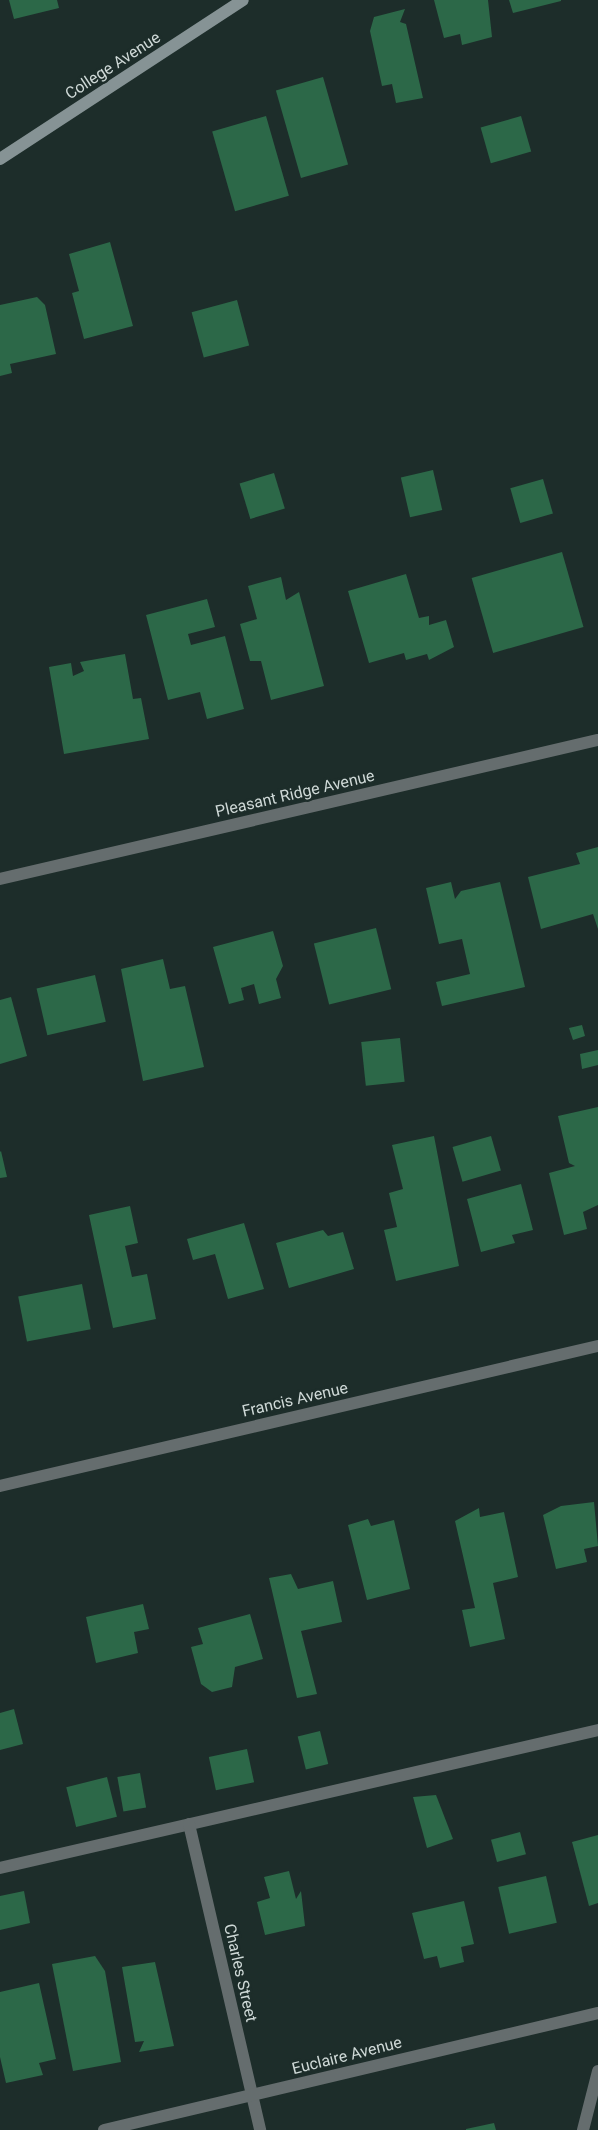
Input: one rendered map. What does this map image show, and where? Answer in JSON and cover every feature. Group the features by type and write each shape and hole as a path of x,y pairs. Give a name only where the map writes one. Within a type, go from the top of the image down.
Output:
{"main road":[{"name":"College Avenue","path":"0,159 243,0"}],"street":[{"name":"Pleasant Ridge Avenue","path":"0,879 598,740"},
{"name":"Francis Avenue","path":"0,1486 598,1347"},
{"path":"0,1868 598,1730"},
{"name":"Charles Street","path":"189,1824 260,2130"},
{"name":"Euclaire Avenue","path":"104,2130 598,2013"},
{"path":"583,2130 598,2071"}],"building":[{"path":"9,0 57,0 59,8 14,19"},
{"path":"434,0 488,0 492,37 462,45 460,34 444,38"},
{"path":"509,0 561,0 561,1 513,13"},
{"path":"405,9 400,22 406,24 423,98 396,103 392,84 382,86 370,31 374,17"},
{"path":"323,77 348,164 301,178 276,91"},
{"path":"266,116 289,196 235,211 212,131"},
{"path":"521,116 531,152 491,163 481,128"},
{"path":"110,242 133,326 84,339 72,293 79,291 69,254"},
{"path":"37,297 45,305 56,354 10,364 12,373 0,376 0,305"},
{"path":"237,300 249,345 204,358 192,312"},
{"path":"433,470 442,510 410,517 401,477"},
{"path":"274,473 285,508 250,519 240,484"},
{"path":"543,479 553,514 520,523 510,488"},
{"path":"562,552 583,627 493,653 472,578"},
{"path":"406,574 419,618 429,616 429,625 446,620 454,647 429,660 427,654 406,660 404,653 369,663 348,591"},
{"path":"281,577 286,600 299,592 324,686 271,700 261,661 250,661 240,624 257,619 248,586"},
{"path":"207,599 215,627 188,634 191,645 225,636 244,709 207,719 200,692 168,700 146,615"},
{"path":"125,654 133,699 141,698 149,739 64,754 49,667 71,663 73,676 84,671 80,662"},
{"path":"598,847 598,929 593,914 541,929 528,877 580,864 576,853"},
{"path":"451,882 455,899 461,891 500,882 525,987 442,1006 436,982 470,974 462,939 439,944 426,888"},
{"path":"376,928 391,989 329,1005 314,943"},
{"path":"273,931 283,966 276,979 281,998 259,1004 254,984 241,988 244,1000 229,1004 213,947"},
{"path":"163,959 170,989 185,986 204,1067 143,1081 121,969"},
{"path":"95,975 106,1022 47,1035 37,988"},
{"path":"11,997 27,1056 0,1064 0,1000"},
{"path":"582,1025 585,1036 573,1040 569,1028"},
{"path":"400,1038 405,1082 366,1086 361,1042"},
{"path":"598,1050 598,1065 582,1069 580,1054"},
{"path":"598,1107 598,1205 583,1212 587,1229 564,1235 549,1173 575,1166 569,1163 558,1116"},
{"path":"434,1136 459,1266 396,1281 384,1230 397,1227 389,1193 403,1189 392,1145"},
{"path":"491,1136 501,1171 462,1182 453,1147"},
{"path":"0,1152 7,1177 0,1178"},
{"path":"521,1184 533,1230 512,1235 515,1243 481,1252 467,1199"},
{"path":"130,1206 138,1243 125,1246 132,1277 147,1274 156,1319 113,1328 89,1215"},
{"path":"244,1223 264,1289 228,1299 215,1254 193,1260 187,1239"},
{"path":"323,1230 328,1236 343,1232 354,1269 289,1288 276,1243"},
{"path":"82,1284 91,1329 27,1342 18,1296"},
{"path":"594,1502 598,1546 584,1549 587,1562 556,1569 543,1515 561,1506"},
{"path":"479,1508 480,1517 504,1512 518,1577 493,1583 505,1639 470,1647 462,1610 475,1608 455,1521"},
{"path":"368,1519 371,1526 394,1520 410,1589 367,1600 348,1525"},
{"path":"291,1574 298,1589 333,1581 342,1622 301,1631 317,1694 297,1698 269,1578"},
{"path":"143,1604 149,1629 134,1632 138,1653 96,1663 86,1617"},
{"path":"250,1614 263,1659 235,1667 232,1687 212,1692 201,1684 191,1647 203,1644 198,1628"},
{"path":"14,1709 23,1744 0,1750 0,1713"},
{"path":"320,1731 328,1764 306,1770 298,1737"},
{"path":"247,1749 254,1782 216,1790 209,1757"},
{"path":"140,1773 146,1807 123,1811 117,1777"},
{"path":"107,1777 117,1817 76,1827 66,1787"},
{"path":"436,1795 453,1839 427,1848 413,1797"},
{"path":"520,1832 526,1854 497,1862 491,1840"},
{"path":"598,1835 598,1903 589,1906 572,1842"},
{"path":"289,1871 296,1899 301,1891 305,1926 265,1935 257,1902 270,1898 264,1877"},
{"path":"546,1876 557,1923 509,1934 498,1887"},
{"path":"24,1891 30,1923 0,1930 0,1896"},
{"path":"464,1901 474,1944 461,1947 464,1962 440,1968 437,1956 424,1959 412,1913"},
{"path":"95,1956 105,1971 121,2062 73,2071 52,1964"},
{"path":"155,1962 174,2046 139,2052 144,2041 135,2042 122,1967"},
{"path":"39,1983 56,2059 39,2063 43,2075 6,2083 0,2057 0,1992"},
{"path":"494,2123 496,2130 466,2130 466,2129"}]}
